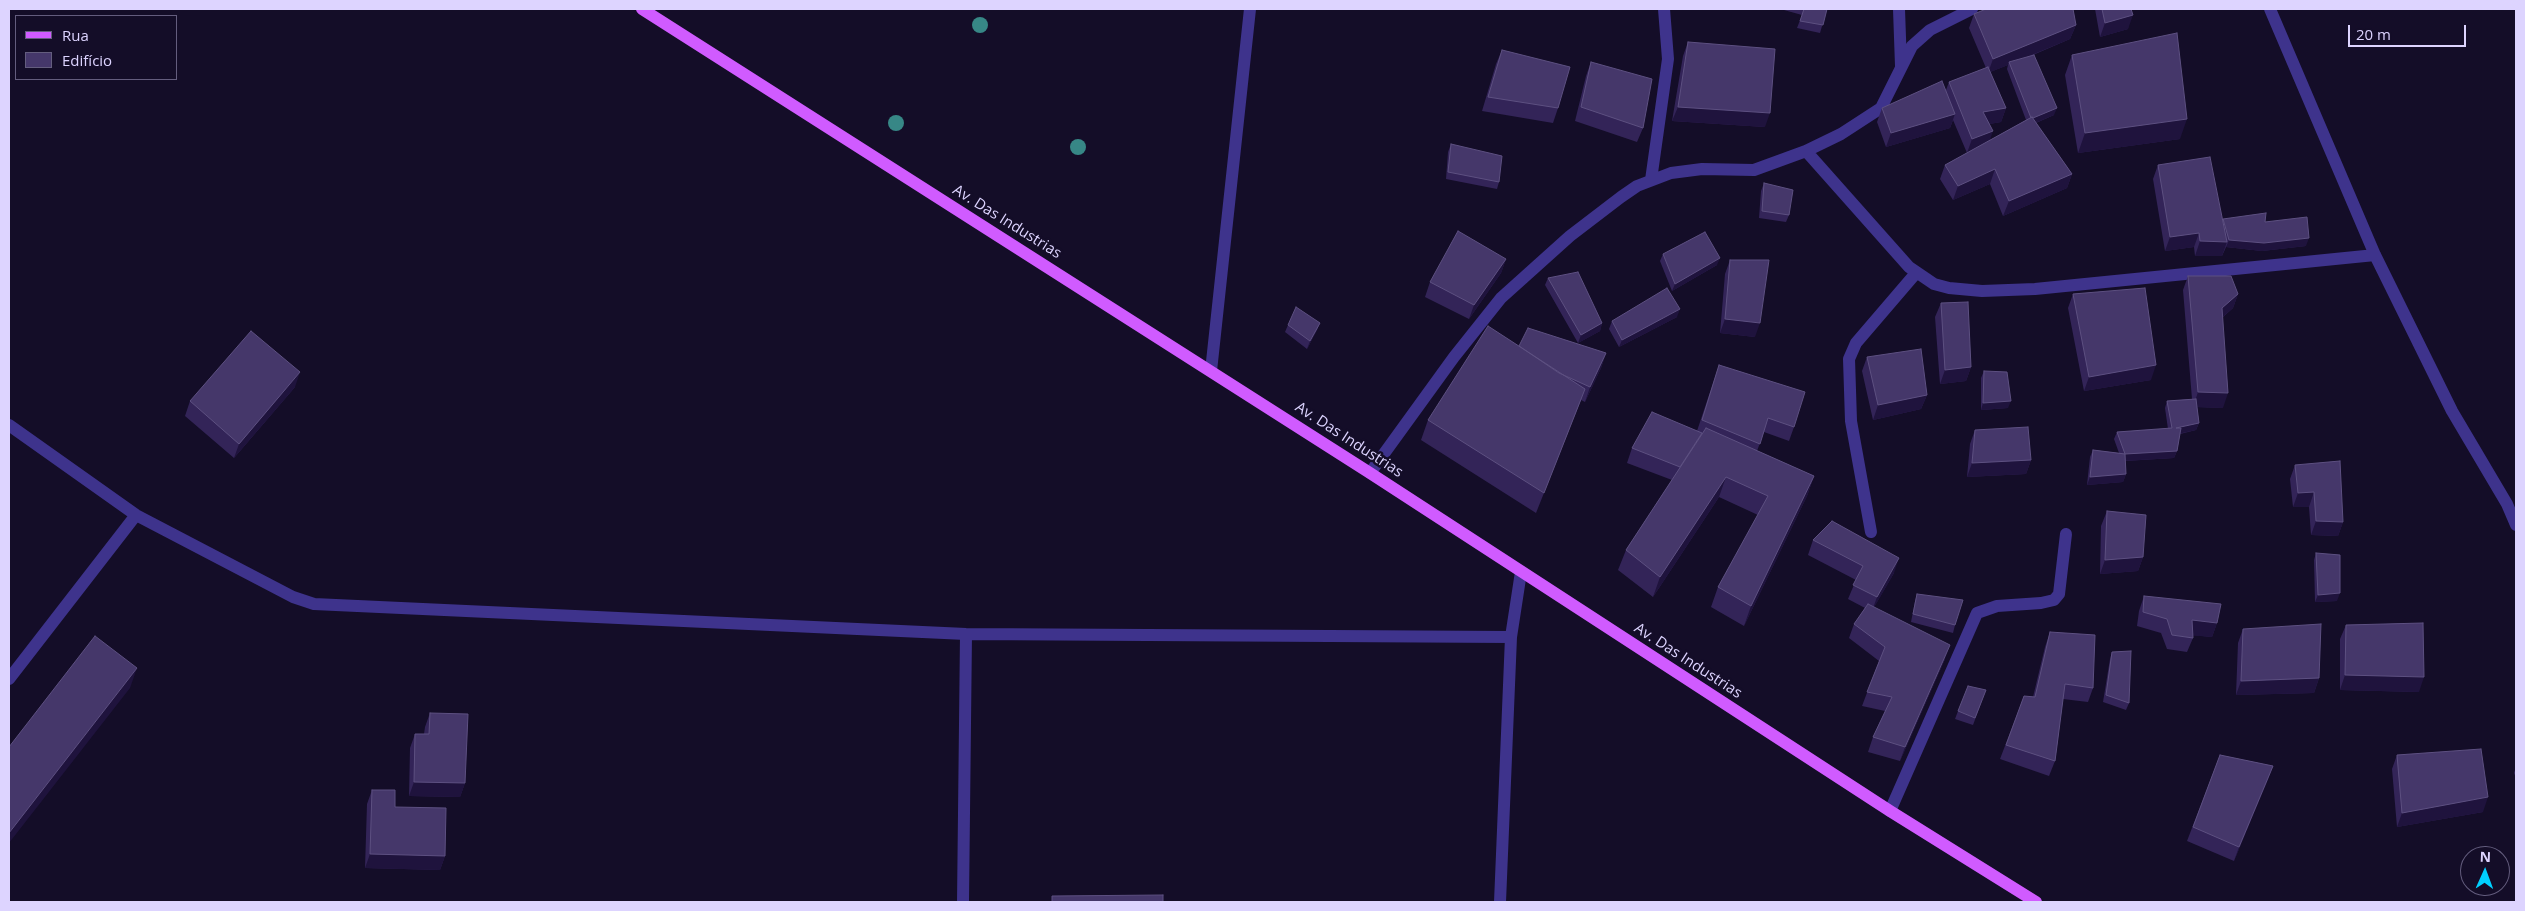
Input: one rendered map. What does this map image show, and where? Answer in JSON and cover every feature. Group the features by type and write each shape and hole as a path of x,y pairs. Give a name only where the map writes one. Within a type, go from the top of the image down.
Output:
{"main road":[{"name":"Av. Das Industrias","path":"642,9 1211,371 1890,810 2036,902"}],"street":[{"path":"1211,371 1250,9"},
{"path":"1652,180 1667,68 1664,9"},
{"path":"1899,9 1901,66"},
{"path":"1370,473 1454,357 1501,298 1570,236 1636,186 1671,173 1702,169 1754,170 1806,151 1841,134 1881,108 1912,46 1930,30 1972,9"},
{"path":"2270,9 2375,255 2452,411 2511,504 2516,525"},
{"path":"1806,151 1916,273 1934,284 1949,288 1982,291 2035,289 2375,255"},
{"path":"1871,532 1851,421 1849,359 1856,343 1866,330 1916,273"},
{"path":"9,425 136,514 293,597 314,604 966,634 1511,637"},
{"path":"9,679 136,514"},
{"path":"1890,810 1977,613 1997,606 2041,603 2054,600 2059,594 2066,534"},
{"path":"1500,902 1511,637 1521,572"},
{"path":"963,902 966,634"}],"building":[{"path":"1804,9 1827,9 1823,25 1800,21"},
{"path":"1986,9 2073,9 2076,25 1993,59 1974,14"},
{"path":"2102,9 2131,9 2133,15 2105,23"},
{"path":"2177,33 2187,119 2085,133 2072,55"},
{"path":"1688,42 1775,49 1770,113 1678,107"},
{"path":"1502,50 1570,67 1558,108 1488,97"},
{"path":"2034,55 2057,108 2031,118 2009,62"},
{"path":"1591,62 1652,79 1643,128 1581,107"},
{"path":"1988,67 2006,108 1983,112 1993,131 1972,139 1949,82"},
{"path":"1942,81 1955,114 1891,133 1882,108"},
{"path":"2032,117 2072,174 2009,201 1995,169 1958,186 1945,165"},
{"path":"1451,144 1502,156 1499,182 1448,172"},
{"path":"2210,157 2227,242 2200,241 2199,233 2170,237 2158,165"},
{"path":"1764,183 1793,190 1789,215 1762,211"},
{"path":"2266,213 2265,222 2307,217 2309,238 2264,243 2229,240 2223,219"},
{"path":"1458,231 1506,259 1474,305 1430,282"},
{"path":"1705,232 1720,258 1675,284 1663,254"},
{"path":"1730,260 1769,260 1760,323 1725,319"},
{"path":"1578,272 1602,323 1581,335 1548,278"},
{"path":"2188,276 2231,276 2238,294 2222,308 2228,393 2198,392"},
{"path":"1667,288 1680,309 1622,340 1612,321"},
{"path":"2145,288 2156,365 2089,377 2073,294"},
{"path":"1968,302 1971,367 1945,370 1941,303"},
{"path":"1296,307 1320,323 1310,341 1288,325"},
{"path":"1488,326 1585,389 1544,493 1428,420"},
{"path":"1528,328 1606,353 1590,387 1559,373 1519,346"},
{"path":"251,331 300,372 239,444 190,401"},
{"path":"1921,349 1927,395 1878,405 1867,357"},
{"path":"1719,365 1805,392 1794,427 1768,418 1760,444 1702,420"},
{"path":"1984,371 2007,372 2011,401 1983,403"},
{"path":"2196,399 2199,423 2176,428 2181,428 2177,451 2125,454 2117,432 2172,428 2167,401"},
{"path":"1652,412 1702,433 1680,467 1632,448"},
{"path":"2028,427 2031,460 1972,463 1975,430"},
{"path":"1706,428 1814,476 1751,606 1718,587 1768,496 1726,477 1660,577 1626,550"},
{"path":"2093,450 2125,454 2126,474 2090,477"},
{"path":"2340,461 2343,522 2316,521 2314,492 2298,493 2295,465"},
{"path":"2107,511 2146,515 2143,557 2105,560"},
{"path":"1832,521 1899,558 1877,597 1853,585 1863,566 1813,540"},
{"path":"2316,553 2340,555 2340,593 2318,595"},
{"path":"1917,594 1963,600 1955,625 1913,614"},
{"path":"2144,596 2221,604 2217,623 2192,620 2193,638 2172,635 2167,619 2143,612"},
{"path":"1868,604 1950,645 1905,747 1873,737 1892,697 1867,692 1885,647 1854,624"},
{"path":"2423,623 2424,677 2345,675 2346,625"},
{"path":"2321,624 2319,678 2241,681 2243,629"},
{"path":"2050,632 2095,635 2093,688 2065,684 2055,761 2006,745 2024,696 2035,697"},
{"path":"95,636 137,668 9,833 9,747"},
{"path":"2131,651 2129,703 2106,695 2112,652"},
{"path":"1968,686 1986,690 1975,718 1958,711"},
{"path":"430,713 468,714 465,783 414,782 415,734 429,734"},
{"path":"2481,749 2488,797 2402,813 2397,755"},
{"path":"2220,755 2273,766 2239,847 2193,827"},
{"path":"372,790 395,790 395,807 446,808 445,856 370,854"},
{"path":"1163,895 1163,902 1052,902 1052,896"}]}
